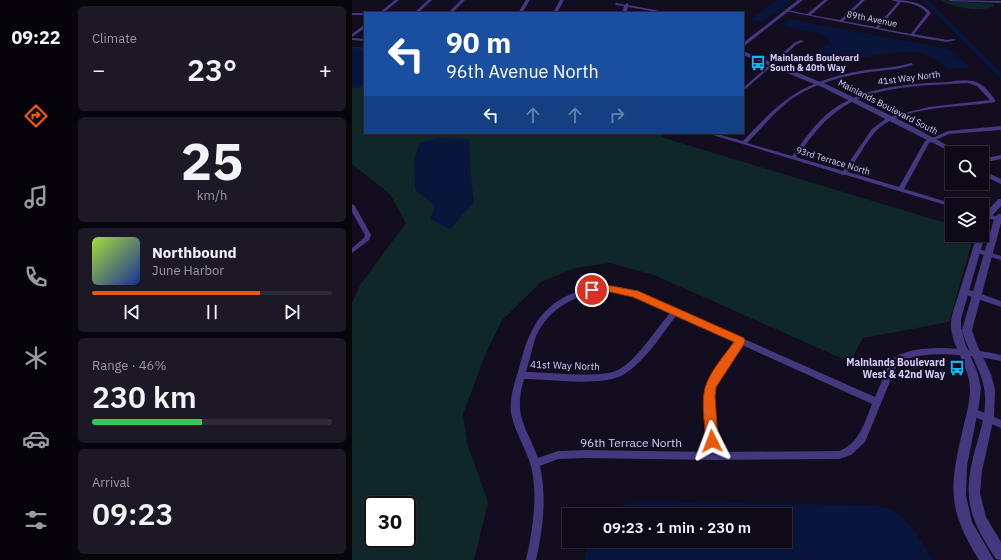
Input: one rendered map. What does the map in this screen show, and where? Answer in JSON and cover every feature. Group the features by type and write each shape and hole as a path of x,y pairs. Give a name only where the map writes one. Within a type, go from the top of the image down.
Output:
{"street":[{"path":"382,12 397,0"},
{"path":"417,12 430,0"},
{"path":"451,12 463,0"},
{"path":"521,12 528,0"},
{"path":"556,12 562,0"},
{"path":"744,44 801,0"},
{"path":"808,15 826,0"},
{"path":"841,22 863,0"},
{"path":"893,0 924,7 928,11 927,16 912,35"},
{"path":"950,0 1001,2"},
{"path":"877,28 900,1"},
{"path":"616,4 626,4 664,12"},
{"path":"624,12 626,4"},
{"name":"89th Avenue","path":"787,11 912,35 947,41 954,40"},
{"path":"352,15 364,15"},
{"path":"352,36 364,27"},
{"path":"352,39 364,40"},
{"path":"744,89 795,44 802,41"},
{"name":"Mainlands Boulevard South","path":"744,53 817,84 945,148"},
{"name":"Mainlands Boulevard South","path":"744,57 772,65"},
{"path":"744,143 784,102 817,84 855,73 904,67 911,64"},
{"name":"41st Way North","path":"793,158 827,117 851,101 874,93 900,88 968,82 979,84 994,101 991,103 915,110 888,120"},
{"path":"844,174 869,136 874,130 888,120"},
{"path":"900,190 929,141 948,133 1001,128"},
{"name":"93rd Terrace North","path":"712,134 945,203"},
{"name":"Mainlands Boulevard South","path":"929,141 945,151"},
{"path":"989,160 1001,157"},
{"path":"989,170 1001,176"},
{"path":"989,176 1001,182"},
{"path":"989,211 1001,202"},
{"path":"352,206 368,235 367,239 352,251"},
{"path":"989,216 1000,218 987,254 967,330 968,338 985,371 990,390 988,419 974,484 975,501 982,521 1001,554"},
{"path":"979,242 956,319 955,328 957,338 971,368 975,383 975,397 959,475 958,494 961,512 967,528 987,560"},
{"path":"976,250 1001,258"},
{"path":"531,560 536,539 540,503 535,464 516,415 515,403 521,374 534,333 540,322 550,310 575,294 606,288 635,294 877,402 894,363 901,358 910,355 951,350 976,352 1001,358"},
{"path":"964,291 1001,304"},
{"name":"41st Way North","path":"521,374 604,377 621,373 632,363 675,312"},
{"path":"713,456 710,396 711,387 715,378 740,341"},
{"name":"96th Terrace North","path":"535,464 558,455 585,454 713,456 839,455 848,452 862,439 877,402"},
{"path":"972,412 1001,424"}],"green space":[{"path":"940,0 994,4 994,6 982,9 967,9"},
{"path":"352,47 364,47 364,134 665,134 661,137 945,223 945,242 972,242 949,322 863,338 850,362 654,275 610,263 575,268 541,282 502,320 485,355 463,414 467,443 488,502 474,560 352,560 352,303 360,285 406,223 390,194 352,164"}],"water":[{"path":"777,0 792,0 763,22 750,20"},
{"path":"922,0 928,0 1001,71 1001,79"},
{"path":"790,19 948,49 969,66 969,68 948,69 927,55 906,52 826,62 816,67 803,59 809,54 826,46 829,43 828,38 821,34 787,27 783,24"},
{"path":"352,48 364,49 364,87 352,88"},
{"path":"437,138 469,139 471,180 474,202 450,229 430,219 435,206 415,190 414,159 420,143"},
{"path":"638,502 872,505 887,508 902,517 914,530 933,560 585,560 587,548 792,548 792,508 618,508 626,504"}],"place":[{"name":"Mainlands Boulevard South & 40th Way","path":"758,63"},
{"name":"Mainlands Boulevard West & 42nd Way","path":"957,368"}],"route":[{"path":"592,290 606,288 635,294 740,341 715,378 711,387 712,441"}]}
